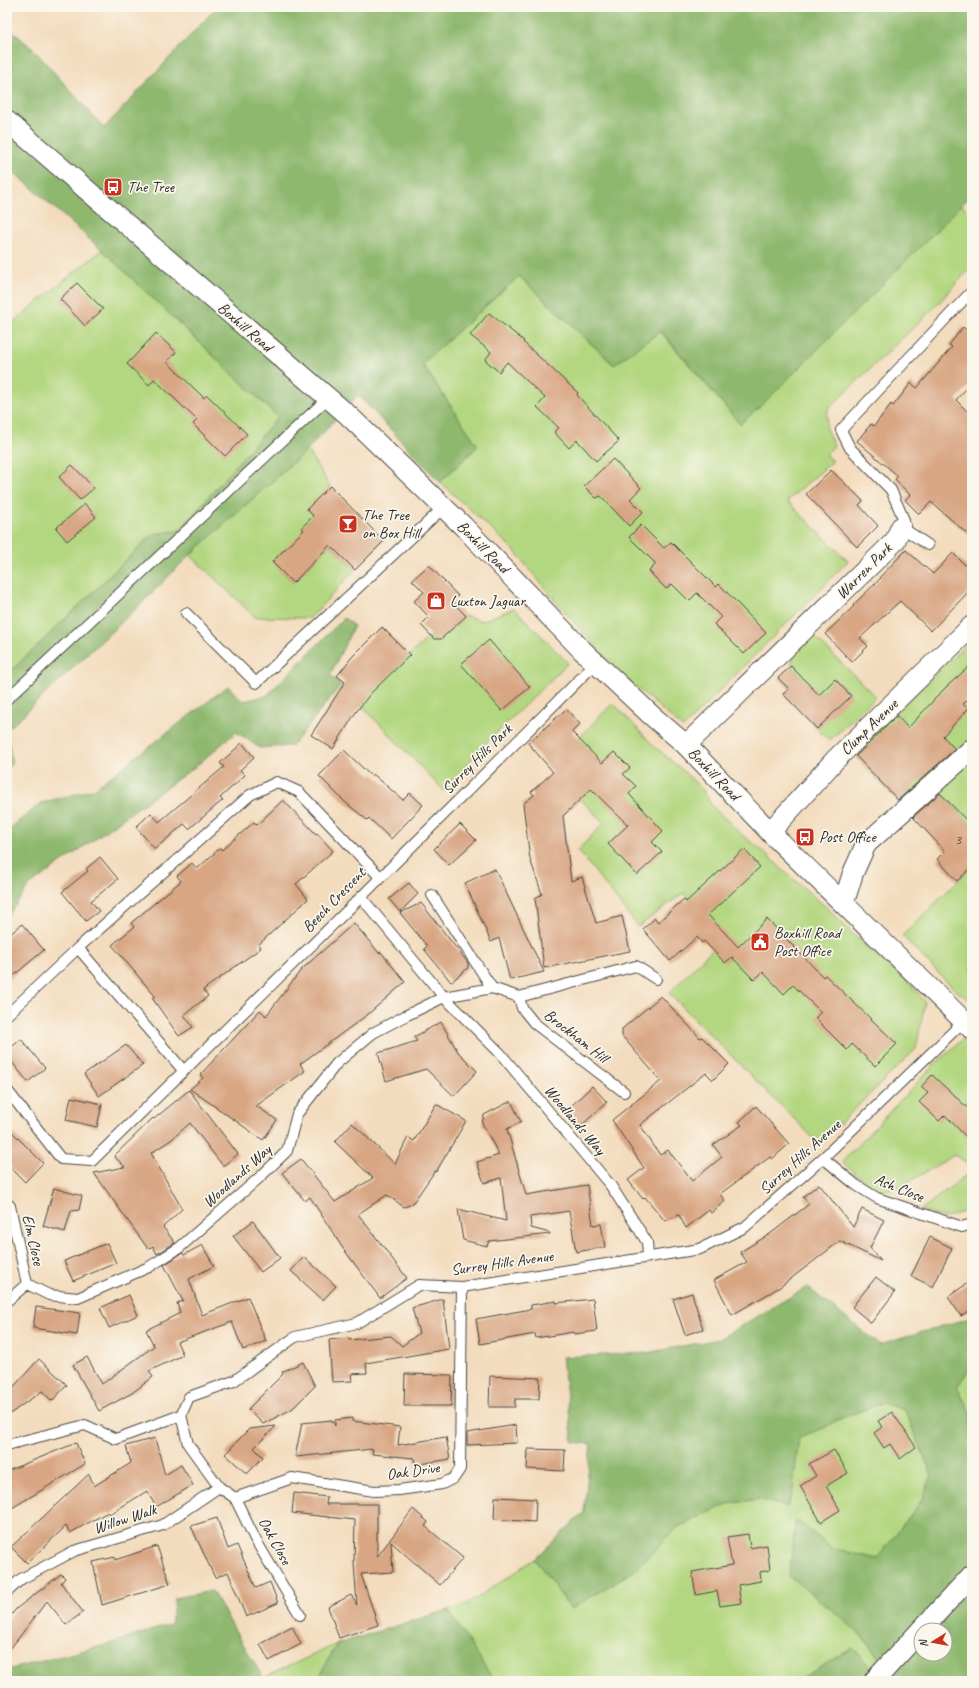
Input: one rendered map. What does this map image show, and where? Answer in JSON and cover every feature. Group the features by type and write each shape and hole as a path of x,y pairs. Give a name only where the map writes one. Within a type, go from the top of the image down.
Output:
{"street":[{"name":"Boxhill Road","path":"7,121 348,415 473,537 596,663 651,715 686,745 770,832 844,902 968,1025"},
{"name":"Warren Park","path":"686,745 895,541 901,527"},
{"name":"Clump Avenue","path":"770,832 835,760 972,626"},
{"path":"844,902 853,873 866,844 972,749"},
{"path":"929,1622 972,1576"},
{"path":"874,1681 913,1639"}],"lane":[{"name":"Warren Park","path":"901,527 904,520 891,490 850,448 841,430 972,290"},
{"path":"7,699 328,398"},
{"path":"186,613 256,683 443,508"},
{"path":"901,527 928,545"},
{"name":"Surrey Hills Park","path":"380,877 596,663"},
{"name":"Beech Crescent","path":"7,1015 78,948 250,795 277,782 299,792 380,877 92,1161 61,1159 7,1090"},
{"path":"432,895 492,988"},
{"name":"Woodlands Way","path":"361,897 444,997 500,1053 611,1186 647,1242 648,1256"},
{"path":"78,948 183,1070"},
{"name":"Brockham Hill","path":"624,1092 534,1023 524,1011 519,997 636,966 656,979"},
{"path":"444,997 492,988 519,997"},
{"name":"Woodlands Way","path":"27,1284 49,1295 78,1298 149,1267 179,1248 259,1178 287,1151 297,1114 337,1063 373,1033 444,997"},
{"name":"Surrey Hills Avenue","path":"181,1415 189,1396 234,1381 294,1337 357,1323 419,1285 462,1287 648,1256 700,1249 745,1227 823,1158 968,1025"},
{"name":"Ash Close","path":"823,1158 856,1185 877,1198 962,1227 972,1224"},
{"name":"Elm Close","path":"7,1203 10,1206 27,1284"},
{"path":"7,1301 27,1284"},
{"name":"Oak Drive","path":"235,1498 292,1478 374,1491 399,1490 442,1484 454,1478 460,1469 462,1287"},
{"path":"7,1445 85,1425 116,1439 181,1415 188,1444 219,1487"},
{"name":"Oak Close","path":"219,1487 235,1498 255,1539 300,1615"},
{"name":"Willow Walk","path":"7,1592 21,1579 74,1551 163,1525 219,1487"}],"green space":[{"path":"217,7 972,7 972,195 762,405 740,424 661,331 614,365 519,276 422,364 478,446 440,482 358,395 307,450 190,555 143,602 7,730 7,675 153,534 179,531 278,417 102,250 7,166 7,26 34,50 104,128"},
{"path":"962,205 972,215 972,266 935,307 828,409 826,429 834,446 825,455 833,461 787,501 848,561 683,728 620,673 557,603 513,549 440,482 478,446 422,364 519,276 614,365 660,331 740,424 762,405"},
{"path":"102,250 278,417 179,531 153,534 7,675 7,327"},
{"path":"307,450 330,486 313,516 302,528 311,537 290,558 282,551 272,562 293,583 330,545 355,570 310,618 255,617 190,555"},
{"path":"514,608 568,663 482,747 444,791 361,705 376,687 431,635 437,642 466,616 482,621"},
{"path":"344,618 354,626 330,675 341,685 292,746 260,748 236,732 196,766 29,886 7,917 7,831 41,803 94,789 228,686 243,701 266,696"},
{"path":"813,635 876,697 829,741 817,729 851,695 835,679 819,695 791,666 794,655"},
{"path":"972,639 972,738 900,805 853,753"},
{"path":"613,703 655,747 703,790 712,806 743,836 763,851 826,907 857,938 911,985 925,1002 916,1049 819,1144 669,993 724,937 683,893 638,927 578,850 604,823 549,767"},
{"path":"7,730 12,763 7,769"},
{"path":"972,759 972,826 936,788"},
{"path":"972,867 972,1002 954,989 902,936"},
{"path":"963,1039 972,1048 972,1209 944,1218 921,1210 970,1172 969,1164 954,1155 904,1185 877,1192 842,1162 932,1067"},
{"path":"807,1287 880,1345 972,1317 972,1366 957,1387 972,1416 972,1681 897,1681 863,1637 789,1576 796,1519 831,1548 877,1559 922,1500 932,1475 905,1410 882,1403 837,1420 824,1428 799,1437 792,1495 787,1507 759,1499 727,1504 678,1527 635,1570 571,1609 535,1559 584,1512 591,1444 573,1442 562,1357 647,1353 719,1339"},
{"path":"972,1366 972,1416 957,1387"},
{"path":"882,1402 905,1410 932,1475 922,1500 877,1559 831,1548 796,1520 844,1620 863,1637 878,1657 873,1670 853,1648 797,1681 494,1681 448,1610 468,1604 535,1559 571,1609 635,1570 678,1527 727,1504 759,1499 787,1507 792,1495 799,1437 824,1428 837,1420"},
{"path":"212,1591 263,1678 257,1681 7,1681 7,1670 109,1644 171,1624 175,1598"},
{"path":"448,1610 494,1681 317,1681 337,1644"},
{"path":"337,1644 317,1681 257,1681 263,1678"},
{"path":"853,1648 873,1670 861,1681 797,1681"}],"building":[{"path":"77,283 103,309 85,326 60,299"},
{"path":"489,313 524,341 523,342 578,393 577,395 619,441 596,461 577,440 569,448 554,432 559,428 537,407 545,398 507,362 499,372 485,360 491,352 470,335"},
{"path":"963,327 972,334 972,382 956,400 972,416 972,538 931,502 919,514 905,500 910,495 895,479 898,476 857,441 871,424 874,426 891,404 893,406 911,383 917,388 952,347 949,345"},
{"path":"156,333 176,352 167,362 204,398 207,395 247,434 225,456 193,424 197,420 154,379 149,385 127,364"},
{"path":"613,459 641,488 630,499 643,512 629,526 601,496 596,498 584,486"},
{"path":"72,465 94,488 80,500 59,477"},
{"path":"831,470 863,501 859,505 878,526 857,547 806,494"},
{"path":"330,486 384,541 355,570 330,545 293,583 272,562 304,530 301,528 313,516 307,509"},
{"path":"85,504 96,517 67,541 56,528"},
{"path":"641,525 664,548 671,542 716,587 719,584 766,633 744,654 714,624 721,617 697,593 689,601 672,584 666,589 649,571 656,564 629,537"},
{"path":"906,550 933,574 953,553 972,572 972,588 931,631 900,601 860,638 868,646 852,662 825,634 881,578 880,577"},
{"path":"429,565 458,596 452,601 466,616 441,639 434,639 421,625 429,617 414,601 424,592 412,580"},
{"path":"382,627 410,655 371,693 356,712 333,749 311,735 345,682 337,676 352,657"},
{"path":"489,640 530,687 502,711 461,664"},
{"path":"972,664 972,696 963,704 968,709 943,736 955,749 898,800 856,756 897,716 908,728 945,688"},
{"path":"791,666 819,695 835,679 851,696 817,729 783,694 789,689 778,678"},
{"path":"566,709 580,724 572,732 602,763 614,752 630,768 623,774 636,786 629,794 663,831 652,842 662,852 637,875 608,844 628,825 591,789 563,816 571,881 582,877 596,923 622,916 630,951 544,968 535,898 542,894 530,859 523,804 534,795 531,792 553,772 528,743"},
{"path":"242,743 254,757 240,770 245,775 220,798 223,800 189,829 184,824 155,849 136,827 151,813 159,822 224,767 220,763"},
{"path":"344,750 371,776 373,774 403,800 410,793 423,805 391,839 369,818 367,820 345,802 319,776"},
{"path":"940,793 972,826 972,867 957,881 937,859 945,851 913,817"},
{"path":"283,800 333,851 296,884 308,899 258,945 261,948 203,990 208,996 184,1015 193,1027 179,1036 152,998 155,996 112,945 134,927 131,923 181,881 177,876 192,863 197,869 220,848 222,850 254,822 257,825"},
{"path":"460,824 476,840 449,865 434,849"},
{"path":"744,849 760,867 708,915 738,947 767,919 823,977 825,975 897,1044 875,1066 852,1044 847,1050 815,1018 821,1012 793,985 784,994 763,972 754,980 732,957 725,963 704,941 702,943 697,937 670,961 643,929 655,918 658,922 684,899 686,902"},
{"path":"100,857 118,879 91,901 99,911 86,921 62,892 88,871 86,869"},
{"path":"495,869 544,972 510,980 499,938 491,942 465,883"},
{"path":"409,883 418,894 400,912 389,899"},
{"path":"421,903 468,963 468,968 451,982 424,949 427,946 400,913"},
{"path":"354,923 379,953 381,952 405,982 367,1015 300,1064 305,1071 256,1106 277,1120 263,1140 190,1089 203,1078 200,1075 260,1010 266,1016 301,970"},
{"path":"22,924 44,950 7,981 7,937"},
{"path":"661,996 700,1038 702,1037 729,1064 713,1080 706,1073 640,1125 660,1155 668,1150 692,1181 722,1157 713,1145 742,1125 739,1122 756,1106 789,1144 772,1159 770,1157 720,1194 725,1201 711,1213 709,1210 686,1228 679,1215 665,1221 645,1197 643,1199 628,1180 644,1168 612,1120 661,1081 622,1036 622,1029"},
{"path":"441,1022 458,1052 477,1071 454,1096 426,1069 386,1081 378,1053 417,1041 414,1037"},
{"path":"21,1039 45,1068 28,1082 7,1056 7,1051"},
{"path":"126,1045 143,1065 99,1096 84,1074"},
{"path":"932,1075 972,1112 972,1143 945,1115 939,1121 919,1102 928,1093 921,1087"},
{"path":"592,1086 607,1102 580,1127 566,1111"},
{"path":"189,1090 238,1154 223,1166 190,1123 171,1140 151,1153 182,1209 163,1227 175,1243 157,1254 153,1246 148,1249 94,1173 125,1167 114,1156 153,1118 154,1119"},
{"path":"71,1097 102,1104 97,1127 66,1120"},
{"path":"511,1101 521,1122 507,1129 526,1195 587,1185 593,1225 601,1224 605,1247 576,1252 569,1211 530,1217 531,1228 550,1234 489,1241 487,1246 463,1240 458,1209 506,1221 501,1178 484,1183 477,1162 499,1155 482,1123 484,1115"},
{"path":"436,1104 466,1121 436,1172 435,1171 412,1204 404,1207 387,1195 358,1214 407,1278 380,1298 342,1247 310,1197 305,1201 282,1173 301,1159 335,1202 373,1178 335,1142 352,1123 395,1164 408,1137 414,1141"},
{"path":"7,1127 43,1163 25,1182 7,1164"},
{"path":"819,1184 853,1227 862,1209 884,1220 870,1248 881,1261 840,1241 780,1287 732,1315 714,1280 747,1262 740,1252 770,1234 809,1204 803,1197"},
{"path":"54,1188 82,1196 79,1210 71,1211 65,1232 43,1226"},
{"path":"253,1221 280,1258 261,1272 233,1236"},
{"path":"930,1237 952,1248 933,1287 911,1276"},
{"path":"107,1243 116,1263 73,1281 64,1261"},
{"path":"202,1245 214,1266 189,1279 202,1315 248,1297 266,1341 243,1350 232,1322 177,1342 183,1355 149,1371 153,1377 132,1393 99,1411 73,1365 87,1357 102,1384 154,1346 146,1330 180,1313 177,1303 183,1301 164,1265 182,1253 184,1255"},
{"path":"304,1257 336,1286 323,1300 291,1271"},
{"path":"876,1277 895,1292 871,1323 852,1307"},
{"path":"972,1280 972,1309 961,1316 948,1297"},
{"path":"692,1293 703,1329 685,1335 673,1299"},
{"path":"129,1295 138,1315 109,1328 100,1308"},
{"path":"443,1299 449,1349 366,1363 367,1373 351,1374 352,1381 332,1382 329,1340 349,1338 349,1340 391,1336 402,1346 419,1333 412,1308"},
{"path":"593,1299 597,1331 574,1334 574,1332 536,1338 535,1334 480,1344 476,1319 531,1309 531,1305 556,1301 556,1303"},
{"path":"36,1307 80,1313 77,1335 33,1328"},
{"path":"39,1359 67,1385 52,1401 42,1391 7,1416 7,1394"},
{"path":"303,1362 315,1386 292,1409 263,1424 248,1409 283,1374 282,1372"},
{"path":"405,1374 452,1375 451,1406 404,1406"},
{"path":"490,1376 540,1378 539,1399 515,1399 515,1407 489,1407"},
{"path":"892,1412 916,1447 900,1459 890,1444 884,1448 874,1433 882,1427 878,1421"},
{"path":"352,1418 352,1421 400,1427 398,1445 446,1437 450,1459 415,1465 414,1458 372,1454 373,1449 295,1457 302,1423 332,1420 335,1426 335,1420"},
{"path":"516,1425 517,1443 467,1445 467,1433"},
{"path":"276,1426 254,1448 263,1457 247,1474 225,1454 249,1429"},
{"path":"155,1438 165,1475 181,1465 193,1485 156,1507 147,1491 110,1514 108,1512 70,1533 66,1526 27,1563 11,1547 89,1474 94,1486 131,1463 126,1446"},
{"path":"76,1443 85,1464 7,1511 7,1471"},
{"path":"528,1449 565,1450 564,1471 527,1469"},
{"path":"834,1450 848,1473 826,1486 840,1510 821,1522 800,1486 816,1476 809,1464"},
{"path":"294,1493 327,1497 326,1504 377,1504 377,1557 413,1509 428,1522 425,1526 463,1558 440,1585 391,1542 393,1572 361,1574 378,1625 339,1638 328,1607 351,1595 357,1605 354,1563 355,1520 292,1513"},
{"path":"495,1497 536,1499 535,1522 494,1519"},
{"path":"217,1518 228,1549 237,1545 256,1588 270,1582 278,1603 246,1617 228,1572 215,1578 191,1526"},
{"path":"748,1534 750,1548 767,1545 770,1570 760,1572 761,1581 738,1585 741,1603 720,1606 717,1591 696,1595 692,1572 732,1565 727,1537"},
{"path":"157,1546 170,1584 102,1605 93,1562 115,1557 115,1560"},
{"path":"61,1574 65,1578 61,1583 83,1612 66,1625 47,1601 7,1653 7,1620 16,1609"},
{"path":"292,1626 301,1644 269,1661 260,1644"}],"place":[{"name":"The Tree","path":"113,187"},
{"name":"The Tree on Box Hill","path":"348,524"},
{"name":"Luxton Jaguar","path":"436,601"},
{"name":"Post Office","path":"805,837"},
{"name":"Boxhill Road Post Office","path":"760,942"}]}
